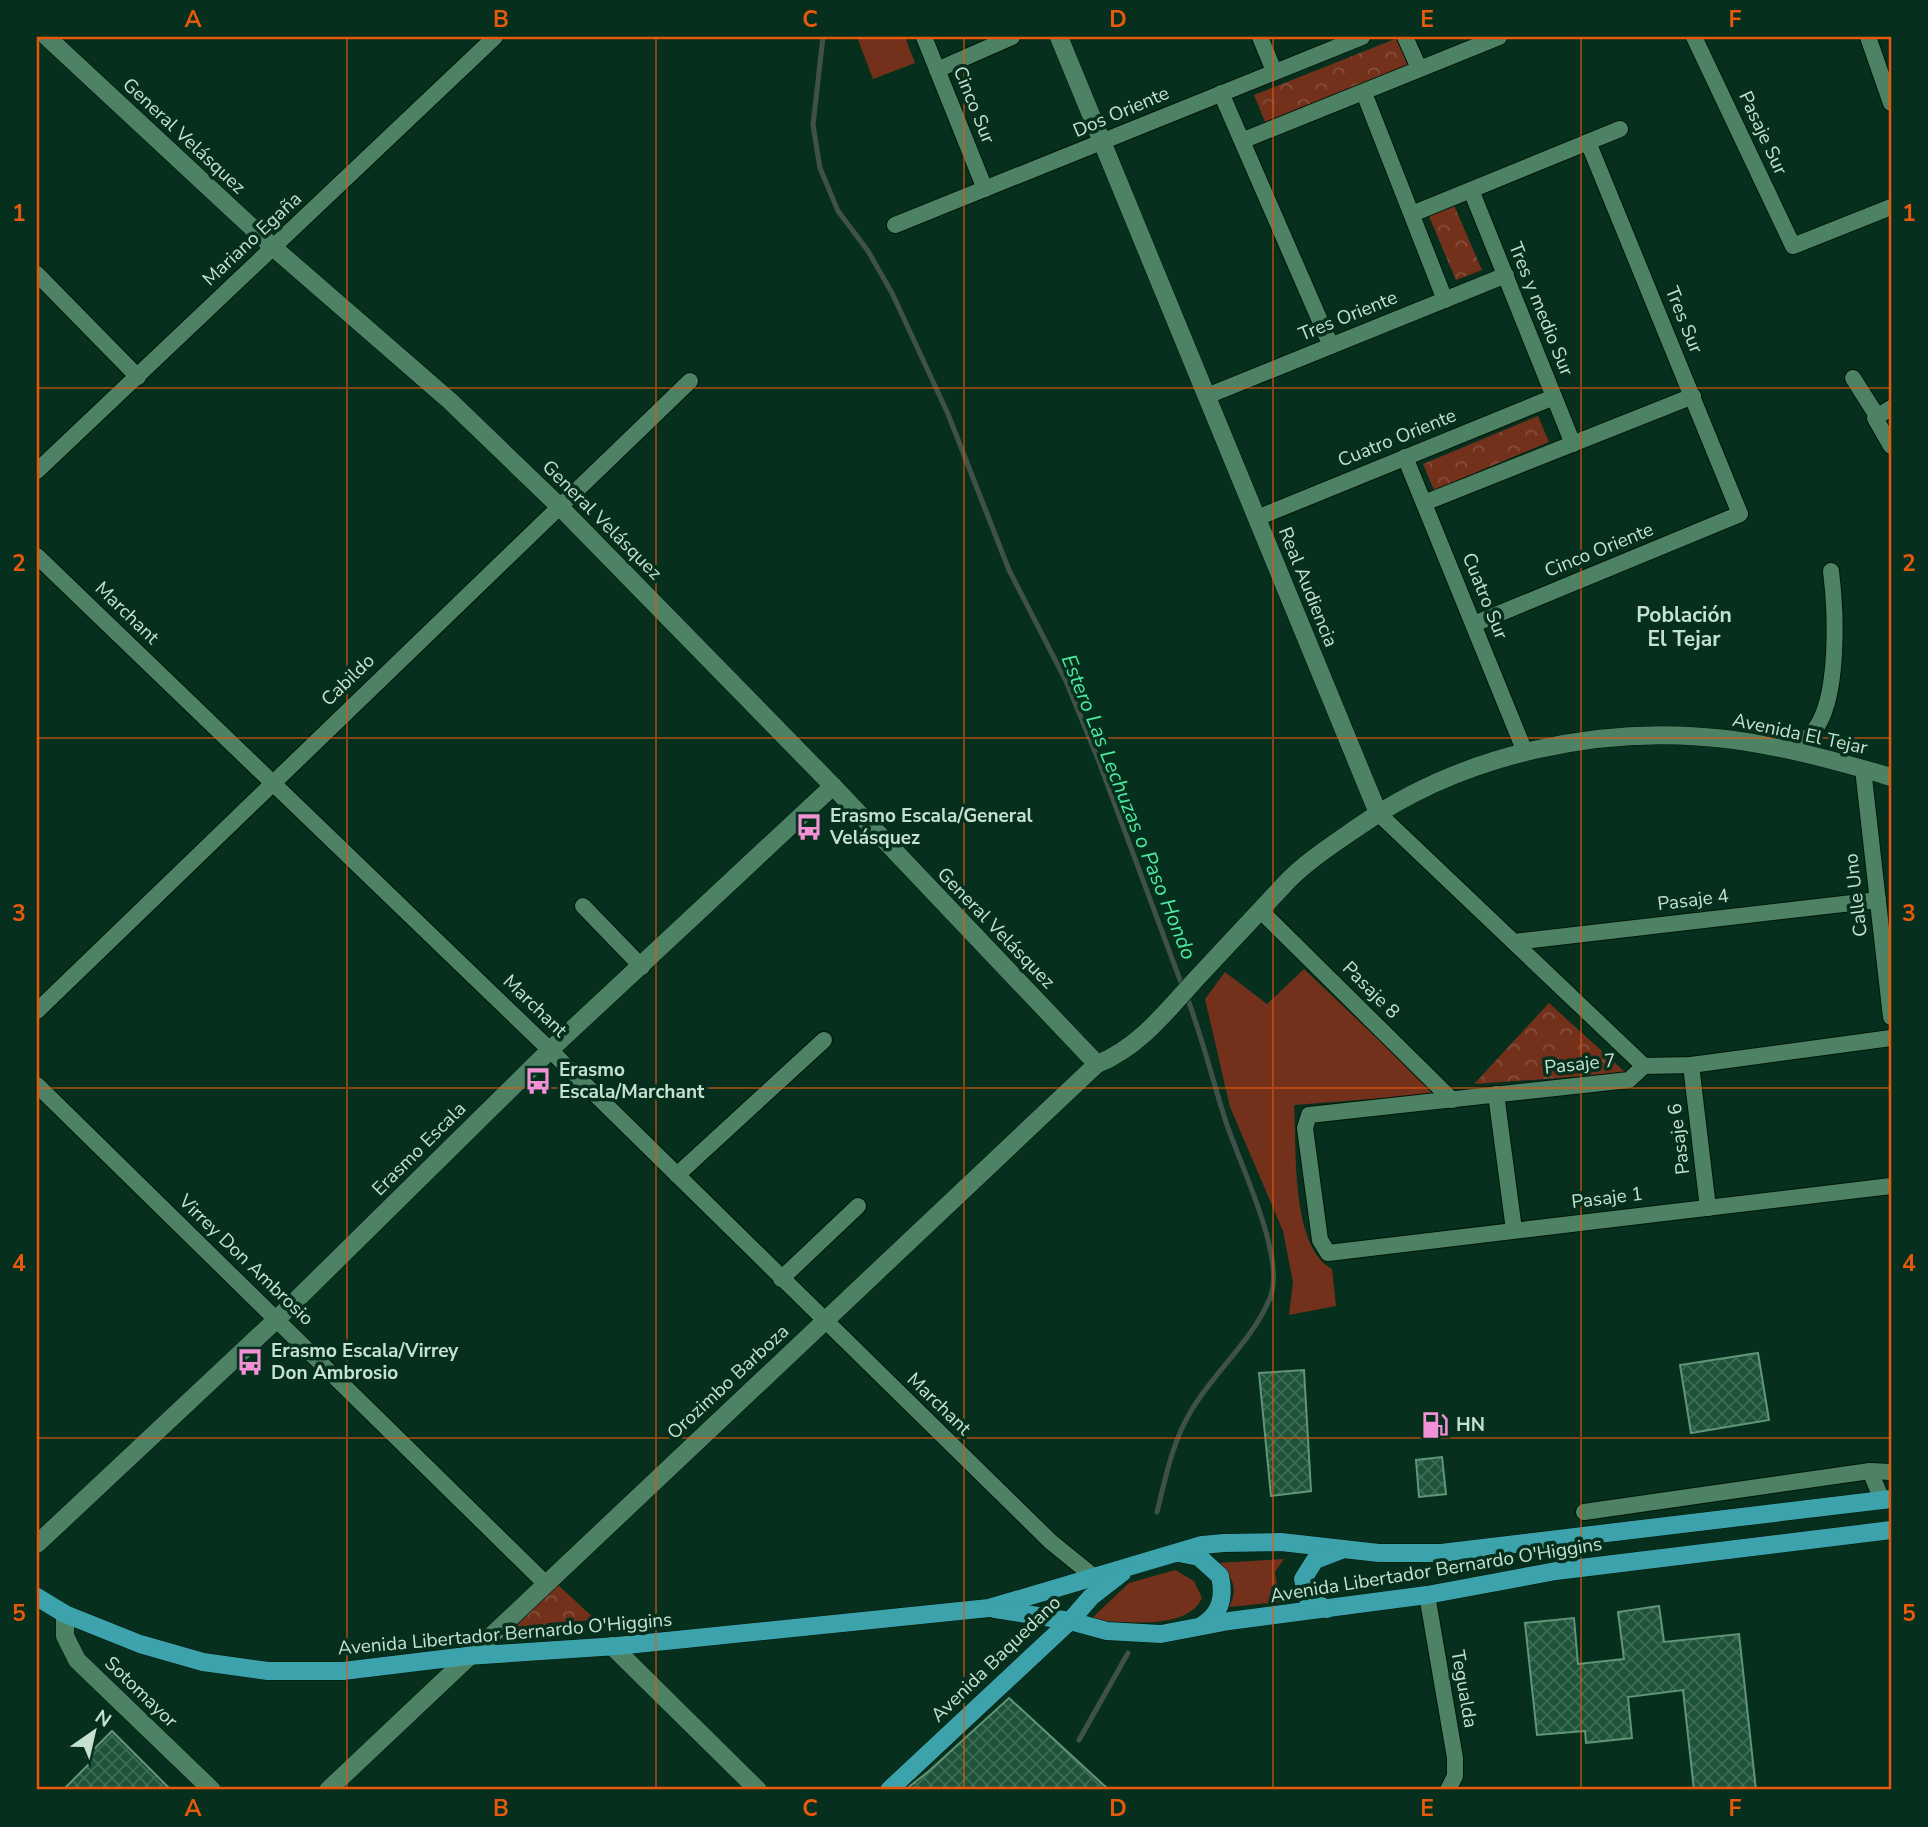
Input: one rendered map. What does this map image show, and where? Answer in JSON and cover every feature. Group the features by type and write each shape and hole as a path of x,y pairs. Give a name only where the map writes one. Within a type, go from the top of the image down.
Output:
{"main road":[{"name":"Avenida Libertador Bernardo O'Higgins","path":"37,1597 65,1614 140,1644 203,1662 268,1671 343,1671 467,1656 612,1646 989,1608 1202,1545 1281,1542 1343,1549 1441,1553 1887,1499"},
{"name":"Avenida Libertador Bernardo O'Higgins","path":"989,1608 1130,1633 1161,1634 1200,1626 1427,1595 1556,1571 1891,1530"},
{"path":"1327,1609 1308,1599 1303,1579 1305,1571 1315,1560 1343,1549"},
{"path":"1176,1553 1199,1557 1220,1576 1221,1602 1214,1616 1200,1626"},
{"name":"Avenida Baquedano","path":"889,1790 1070,1621 1098,1591 1138,1565"}],"street":[{"name":"General Velásquez","path":"47,37 274,248 450,401 560,507 833,786 1097,1064"},
{"name":"Mariano Egaña","path":"37,471 495,37"},
{"name":"Cinco Sur","path":"923,37 985,189"},
{"path":"937,70 1012,37"},
{"name":"Real Audiencia","path":"1059,37 1378,813 1643,1066"},
{"path":"1260,37 1275,71"},
{"name":"Dos Oriente","path":"895,225 1362,37"},
{"path":"1405,37 1419,68"},
{"path":"1244,140 1499,37"},
{"name":"Pasaje Sur","path":"1694,37 1794,247 1891,207"},
{"path":"1868,37 1891,103"},
{"path":"1221,93 1244,140 1331,346"},
{"path":"1364,93 1445,300"},
{"path":"1412,214 1620,129"},
{"name":"Tres Sur","path":"1588,142 1740,514"},
{"name":"Tres y medio Sur","path":"1471,190 1573,444"},
{"path":"37,274 138,377"},
{"name":"Tres Oriente","path":"1207,396 1506,275"},
{"path":"1853,378 1881,414 1891,446"},
{"name":"Cabildo","path":"37,1011 690,381"},
{"path":"1424,503 1693,396"},
{"name":"Cuatro Oriente","path":"1257,518 1554,397"},
{"name":"Cuatro Sur","path":"1405,457 1525,752"},
{"name":"Cinco Oriente","path":"1474,624 1740,514"},
{"name":"Marchant","path":"37,556 551,1050 1051,1542 1093,1576"},
{"path":"1792,750 1814,732 1827,702 1836,617 1831,571"},
{"name":"Avenida El Tejar","path":"1164,1013 1289,879 1378,813 1458,774 1525,752 1590,740 1656,735 1725,739 1792,750 1891,777"},
{"name":"Calle Uno","path":"1863,769 1891,1017"},
{"name":"Erasmo Escala","path":"37,1544 276,1319 551,1050 833,786"},
{"name":"Pasaje 4","path":"1514,942 1878,900"},
{"path":"583,906 642,967"},
{"name":"Pasaje 8","path":"1260,910 1452,1100"},
{"name":"Orozimbo Barboza","path":"328,1790 1097,1064 1122,1053 1164,1013"},
{"name":"Pasaje 7","path":"1328,1253 1320,1240 1304,1128 1310,1115 1629,1080 1643,1066 1691,1065 1891,1038"},
{"path":"677,1175 824,1040"},
{"name":"Pasaje 6","path":"1691,1065 1708,1208"},
{"name":"Virrey Don Ambrosio","path":"37,1085 545,1583"},
{"path":"1496,1094 1514,1230"},
{"name":"Pasaje 1","path":"1328,1253 1891,1186"},
{"path":"781,1279 858,1206"},
{"name":"Avenida Libertador Bernardo O'Higgins","path":"1584,1512 1870,1471 1891,1472"},
{"name":"Avenida Libertador Bernardo O'Higgins","path":"1870,1471 1887,1499"},
{"name":"Avenida Libertador Bernardo O'Higgins","path":"1616,1531 1618,1508"},
{"name":"Tegualda","path":"1427,1595 1455,1758 1455,1776 1448,1790"},
{"name":"Sotomayor","path":"65,1614 65,1636 78,1660 212,1790"},
{"path":"612,1646 758,1790"}],"green space":[{"path":"857,37 905,37 915,63 873,79"},
{"path":"1400,37 1410,64 1265,122 1254,95"},
{"path":"1453,203 1482,270 1456,280 1428,214"},
{"path":"1538,416 1549,442 1434,490 1423,464"},
{"path":"1304,969 1436,1094 1294,1105 1296,1170 1302,1218 1318,1257 1332,1269 1336,1306 1289,1315 1293,1282 1283,1231 1230,1107 1205,999 1225,972 1267,1004"},
{"path":"1549,1003 1626,1073 1474,1084"},
{"path":"1284,1559 1275,1572 1277,1585 1291,1601 1229,1607 1234,1594 1233,1583 1216,1563"},
{"path":"1175,1570 1194,1581 1202,1598 1194,1609 1183,1616 1152,1622 1090,1620 1129,1583"},
{"path":"558,1585 596,1620 548,1623 537,1637 502,1640"}],"building":[{"path":"1758,1353 1769,1420 1691,1433 1680,1365"},
{"path":"1304,1370 1311,1491 1271,1496 1259,1373"},
{"path":"1442,1457 1446,1494 1419,1497 1416,1460"},
{"path":"1659,1606 1664,1642 1739,1634 1756,1790 1694,1790 1683,1690 1628,1697 1632,1738 1586,1743 1585,1731 1537,1735 1525,1623 1574,1618 1578,1664 1624,1659 1618,1612"},
{"path":"1009,1698 1109,1790 905,1790 929,1771"},
{"path":"112,1731 171,1790 63,1790 91,1762 86,1757"}],"waterway":[{"name":"Estero Las Lechuzas o Paso Hondo","path":"823,37 813,125 820,168 838,211 868,251 892,293 948,414 1009,570 1066,681 1098,759 1183,988"},
{"name":"Estero Las Lechuzas o Paso Hondo","path":"1157,1512 1170,1460 1184,1423 1200,1397 1254,1328 1270,1298 1273,1280 1267,1234 1225,1119 1187,997"},
{"name":"Estero Las Lechuzas o Paso Hondo","path":"1079,1740 1128,1653"}],"place":[{"name":"Erasmo Escala/General Velásquez","path":"809,827"},
{"name":"Erasmo Escala/Marchant","path":"538,1081"},
{"name":"Erasmo Escala/Virrey Don Ambrosio","path":"250,1362"},
{"name":"HN","path":"1435,1425"}],"district":[{"name":"Población El Tejar","path":"1684,627"}]}
